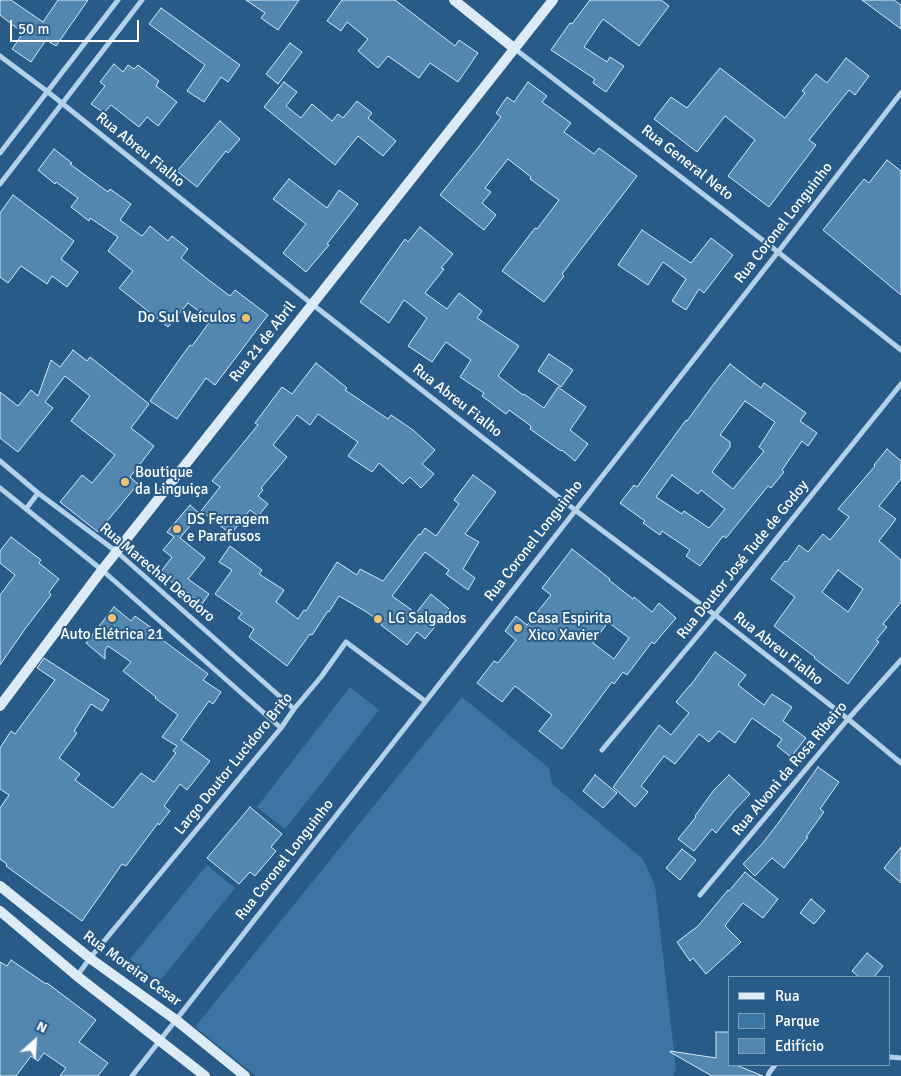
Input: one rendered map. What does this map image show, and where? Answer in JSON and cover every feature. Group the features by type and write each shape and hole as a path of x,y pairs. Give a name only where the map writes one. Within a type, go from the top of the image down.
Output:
{"street":[{"path":"0,153 118,0"},
{"path":"0,184 142,0"},
{"name":"Rua General Neto","path":"454,0 901,350"},
{"name":"Rua 21 de Abril","path":"0,706 102,570 553,0"},
{"name":"Rua Abreu Fialho","path":"0,56 48,92 312,304 575,510 715,615 901,763"},
{"name":"Rua Coronel Longuinho","path":"132,1076 901,93"},
{"name":"Rua Doutor José Tude de Godoy","path":"602,750 715,615 901,384"},
{"name":"Rua Marechal Deodoro","path":"0,461 38,493 117,552 294,709"},
{"path":"0,488 102,570 281,728"},
{"path":"26,509 38,493"},
{"name":"Largo Doutor Lucidoro Brito","path":"77,976 281,728 346,642 425,701"},
{"name":"Rua Alvoni da Rosa Ribeiro","path":"700,895 848,719 901,660"},
{"name":"Rua Moreira Cesar","path":"0,886 90,958 176,1020 245,1076"},
{"path":"0,912 77,976 205,1076"}],"green space":[{"path":"350,687 379,710 285,829 257,807"},
{"path":"462,697 549,768 552,784 643,859 655,886 676,1069 673,1076 256,1076 195,1027"},
{"path":"207,865 235,888 159,982 130,959"}],"building":[{"path":"0,0 11,0 43,22 58,0 88,0 56,46 46,40 31,62 12,49 23,33 0,15"},
{"path":"246,0 299,0 278,30 261,18 265,13"},
{"path":"342,0 395,0 455,46 459,40 478,53 458,82 430,63 419,78 388,56 378,68 358,51 368,39 347,22 341,31 327,21"},
{"path":"590,0 661,0 669,6 639,46 603,19 584,47 607,62 610,57 624,66 606,92 593,83 595,79 551,50 570,23 572,24"},
{"path":"862,0 894,0 901,5 901,29"},
{"path":"161,8 240,65 228,82 221,77 204,102 187,91 205,65 149,24"},
{"path":"290,43 302,52 278,84 266,74"},
{"path":"846,58 869,76 855,95 849,90 809,140 816,145 769,207 728,176 755,140 725,116 697,152 654,119 671,97 687,108 720,68 785,118 805,93 802,91 816,74 827,83"},
{"path":"114,64 123,72 128,65 134,69 138,65 159,81 156,86 177,102 158,126 147,117 139,127 111,105 104,113 91,104 105,86 100,82"},
{"path":"284,82 297,92 286,106 301,118 312,104 332,121 338,114 343,118 357,101 372,113 368,118 396,141 383,156 358,136 335,165 264,107"},
{"path":"528,82 547,96 542,102 571,123 564,132 594,154 599,148 637,176 562,274 564,276 544,302 502,271 559,200 530,179 531,177 508,159 485,188 491,192 482,203 496,215 484,230 440,195 501,117 496,113 507,97 514,102"},
{"path":"220,121 240,139 228,153 226,151 197,187 177,171"},
{"path":"54,149 72,163 70,164 108,192 110,189 131,204 120,220 142,236 150,226 168,241 172,236 188,249 181,258 230,296 235,290 268,315 215,385 206,378 177,419 150,401 190,345 192,346 211,320 188,303 168,327 119,288 133,271 108,251 118,237 90,218 89,221 71,207 78,198 56,182 55,184 38,170"},
{"path":"887,160 901,171 901,295 823,230 864,179 869,183"},
{"path":"289,179 327,208 339,190 358,204 327,244 329,245 306,272 283,253 306,224 273,199"},
{"path":"13,195 74,241 61,259 78,272 67,287 52,276 47,284 21,266 8,283 0,277 0,213"},
{"path":"420,227 453,254 441,268 444,269 425,293 447,309 459,293 482,311 477,318 519,346 498,376 544,408 558,387 586,407 570,430 588,444 575,461 530,429 531,426 509,410 506,414 482,396 484,393 460,377 471,360 446,342 432,362 408,346 427,318 404,300 389,323 360,302 405,239 408,242"},
{"path":"642,230 691,263 711,238 733,255 704,293 699,289 686,310 672,301 686,279 663,262 648,285 618,265"},
{"path":"73,350 87,361 90,357 149,404 131,428 154,446 130,477 138,484 98,532 60,502 82,475 92,483 115,455 71,421 90,396 65,376 45,402 53,408 18,452 0,438 0,392 18,406 31,390 38,396 51,360 60,367"},
{"path":"549,354 573,370 561,387 538,371"},
{"path":"316,363 347,388 345,390 388,419 391,415 413,430 435,450 422,464 434,474 421,488 410,477 403,484 379,463 372,472 348,456 358,442 318,414 310,425 297,415 273,445 287,457 261,488 263,490 258,496 268,504 258,516 250,510 231,534 201,511 220,487 212,481 258,425 255,423 282,387 292,394"},
{"path":"730,364 761,388 764,383 806,413 800,421 817,433 808,446 802,441 782,470 784,472 771,488 768,486 726,538 723,536 700,566 686,556 690,550 662,531 660,535 643,523 645,521 620,503 634,485 637,487","holes":["745,401 775,422 759,447 764,451 733,489 712,472 730,447 730,442 720,435","672,475 698,494 701,490 725,509 709,528 684,511 682,514 656,497"]},
{"path":"887,449 901,461 901,479 879,506 896,519 879,541 901,560 901,602 883,624 887,627 876,640 879,642 848,684 774,626 795,597 771,579 785,561 787,562 799,545 808,552 823,534 830,540 849,517 838,509","holes":["838,570 863,589 848,612 822,592"]},
{"path":"473,475 496,492 465,534 479,542 463,569 475,578 468,590 446,574 449,570 425,552 392,596 416,613 431,594 449,609 425,639 417,632 407,645 381,625 382,623 339,596 312,635 310,634 287,666 249,637 254,629 238,618 242,613 215,594 232,570 219,562 230,546 262,570 259,574 284,590 276,602 298,619 304,610 306,611 337,562 357,575 360,569 383,581 425,528 436,536 459,504 454,500"},
{"path":"190,505 200,514 180,538 205,558 188,579 209,594 202,604 160,573 172,557 163,550 174,537 167,532"},
{"path":"11,537 41,560 39,563 59,579 49,592 51,595 0,665 0,595 15,575 0,563 0,551"},
{"path":"572,549 633,599 634,597 652,612 659,603 676,618 654,644 652,642 627,675 623,672 614,684 612,682 562,749 539,731 552,715 515,686 502,702 477,683 494,661 498,663 516,640 505,631 516,616 527,625 551,595 542,588","holes":["608,622 629,638 614,659 593,643"]},
{"path":"114,607 131,621 135,616 153,629 152,632 208,674 203,680 221,692 213,704 209,701 181,740 210,761 187,790 180,784 164,806 170,811 159,825 158,823 126,866 122,864 82,921 6,866 7,864 0,859 0,808 9,795 0,789 0,748 11,731 15,734 55,680 37,668 44,658 109,700 102,711 91,704 74,731 77,733 59,758 80,774 75,780 113,808 141,773 154,782 176,753 173,751 177,746 162,737 178,715 123,671 131,662 108,646 105,650 105,659 86,643"},
{"path":"715,652 746,675 738,685 764,705 772,694 792,707 783,721 806,738 791,757 777,746 782,739 752,718 735,743 719,731 709,742 699,734 675,764 664,756 641,786 648,792 635,807 613,787 659,725 671,735 689,713 676,702"},
{"path":"818,767 839,782 820,809 824,812 806,837 808,837 784,868 772,858 755,876 743,864 762,844"},
{"path":"595,775 617,793 603,808 583,791"},
{"path":"729,775 750,794 716,833 712,829 694,851 678,839 714,790"},
{"path":"250,807 282,834 271,847 276,851 255,876 250,872 239,884 207,858"},
{"path":"901,847 901,883 884,868"},
{"path":"682,849 696,860 680,880 666,868"},
{"path":"745,872 778,899 763,918 743,903 725,926 741,942 706,974 693,958 690,961 677,942 698,926"},
{"path":"811,899 825,911 814,924 800,913"},
{"path":"867,953 883,966 875,976 858,976 852,971"},
{"path":"11,960 47,983 96,1020 79,1042 108,1063 98,1076 60,1076 66,1068 44,1053 38,1061 31,1056 16,1076 0,1076 0,962 7,966"},
{"path":"716,1032 728,1032 728,1066 738,1066 763,1076 712,1076 670,1051 716,1058"}],"place":[{"name":"Do Sul Veículos","path":"246,318"},
{"name":"Boutique da Linguiça","path":"125,482"},
{"name":"DS Ferragem e Parafusos","path":"177,529"},
{"name":"Auto Elétrica 21","path":"112,618"},
{"name":"LG Salgados","path":"378,619"},
{"name":"Casa Espirita Xico Xavier","path":"518,628"}]}
